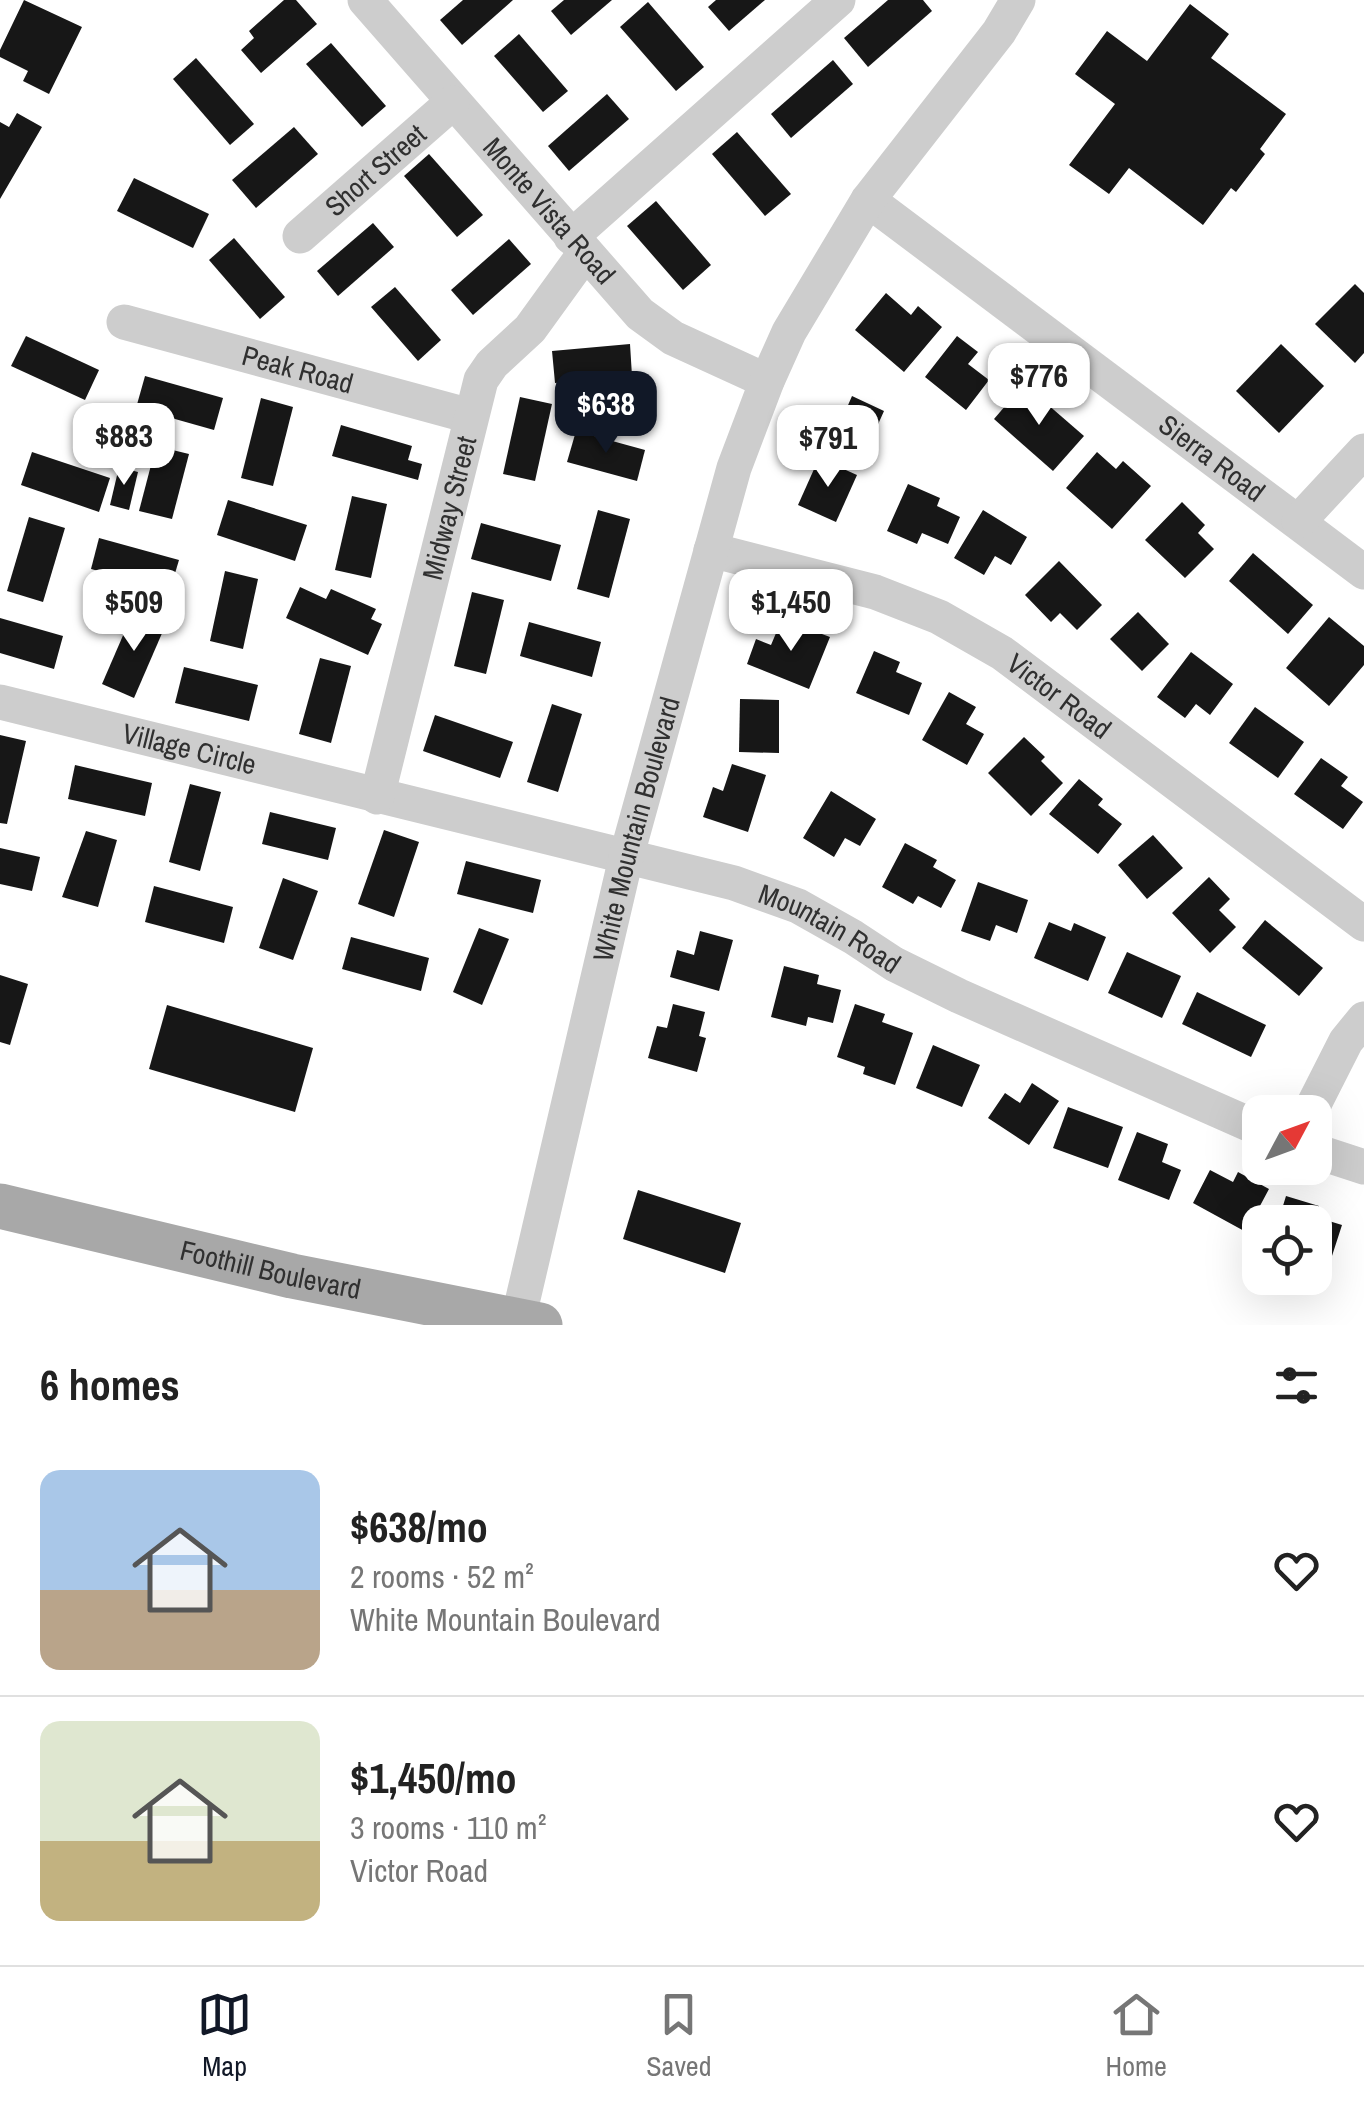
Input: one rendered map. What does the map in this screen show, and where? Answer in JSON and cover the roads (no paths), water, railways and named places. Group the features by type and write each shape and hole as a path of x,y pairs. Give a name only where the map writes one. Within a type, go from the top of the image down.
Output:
{"main road":[{"name":"Foothill Boulevard","path":"0,1206 292,1276 529,1322"}],"street":[{"name":"Monte Vista Road","path":"364,0 640,314 673,338 766,381"},
{"name":"Midway Street","path":"378,797 481,380 492,364 530,329 578,245 838,0"},
{"name":"White Mountain Boulevard","path":"529,1322 626,858 734,468 766,381 798,316 868,200 999,32 1018,0"},
{"name":"Short Street","path":"300,236 452,103"},
{"name":"Sierra Road","path":"868,200 1364,572"},
{"name":"Peak Road","path":"124,322 470,416"},
{"path":"1298,521 1364,451"},
{"name":"Victor Road","path":"711,550 876,592 940,617 1002,653 1364,924"},
{"name":"Village Circle","path":"0,702 378,797"},
{"name":"Mountain Road","path":"378,797 734,884 798,906 894,964 958,996 1242,1120"},
{"path":"1319,1095 1346,1041 1364,1019"},
{"path":"1332,1157 1364,1167"}]}
